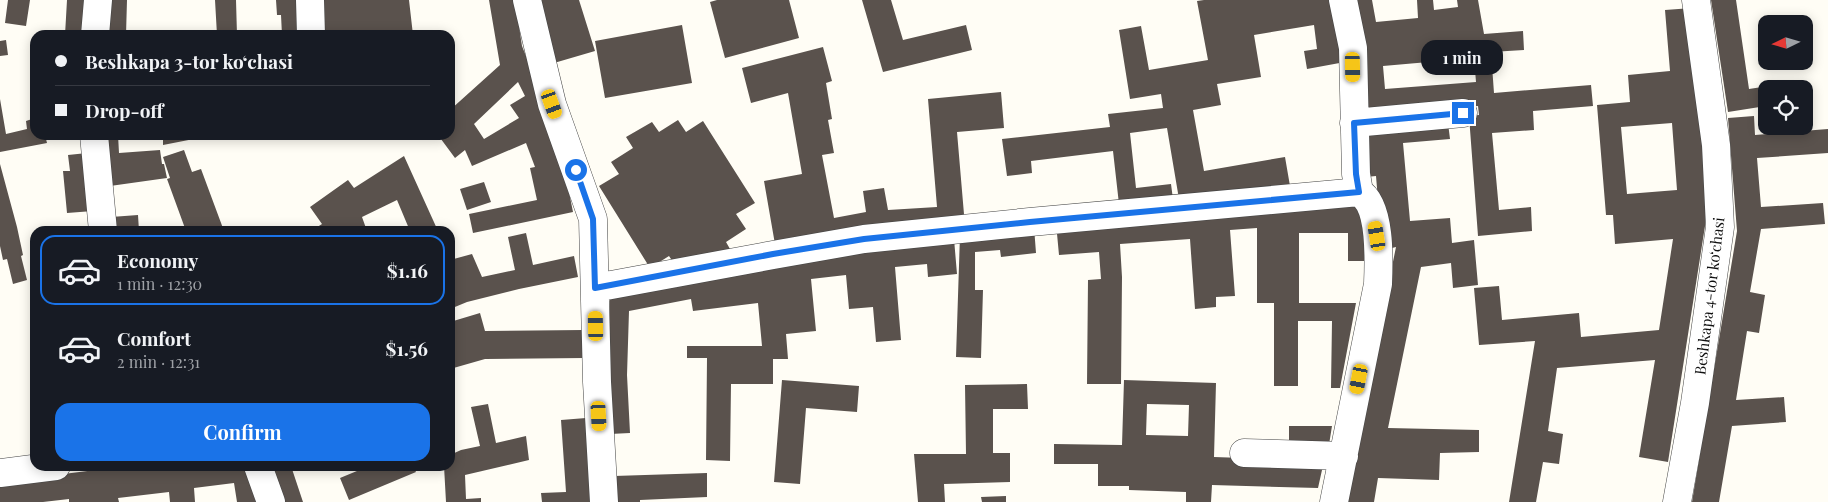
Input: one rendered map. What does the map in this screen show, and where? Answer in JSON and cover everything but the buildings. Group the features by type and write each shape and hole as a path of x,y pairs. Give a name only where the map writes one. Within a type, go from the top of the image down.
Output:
{"street":[{"path":"95,30 98,0"},
{"path":"310,0 310,30"},
{"path":"527,0 552,104 593,219 597,382 604,502"},
{"path":"1343,0 1353,48 1356,174 1359,192"},
{"name":"Beshkapa 4-tor koʻchasi","path":"1677,502 1695,403 1720,228 1716,145 1696,0"},
{"path":"1354,123 1463,113"},
{"path":"94,140 103,226"},
{"path":"595,288 773,254 864,239 1359,192 1365,195 1371,206 1379,250 1378,284 1334,502"},
{"path":"1244,453 1344,456"},
{"path":"0,473 30,469"},
{"path":"260,471 271,502"}],"route":[{"path":"576,170 593,219 595,288 773,254 864,239 1359,192 1356,174 1354,123 1463,113"}]}
